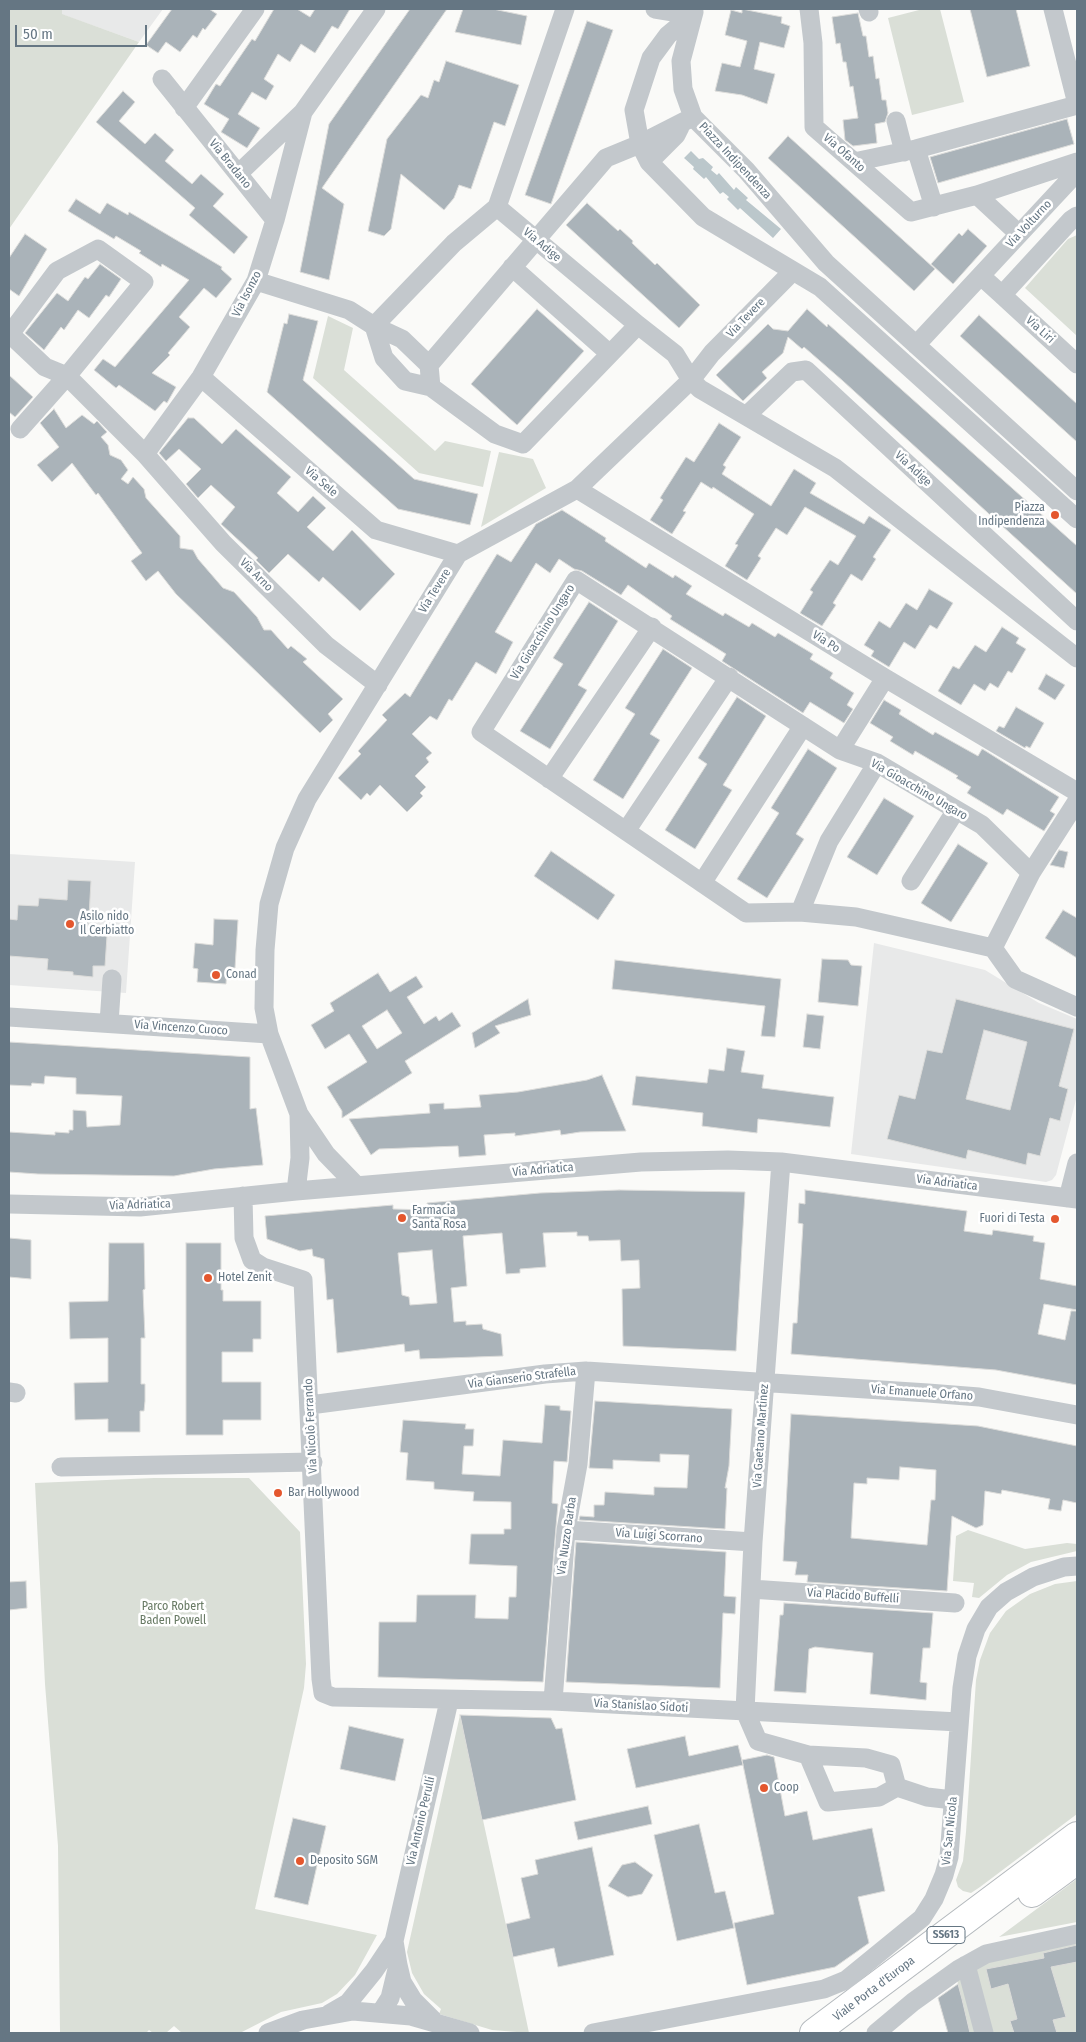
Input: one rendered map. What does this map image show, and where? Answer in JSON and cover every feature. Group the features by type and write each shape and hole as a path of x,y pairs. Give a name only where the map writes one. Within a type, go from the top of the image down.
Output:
{"highway":[{"name":"Viale Porta d'Europa","path":"814,2033 1077,1836"},
{"name":"Viale Porta d'Europa","path":"842,2033 1077,1860"}],"street":[{"path":"184,108 255,9"},
{"name":"Via Isonzo","path":"238,174 303,112 376,9"},
{"path":"374,326 454,243 497,207 565,9"},
{"path":"655,9 694,12"},
{"path":"854,162 910,150 1077,105 1053,9"},
{"name":"Via Ofanto","path":"812,10 814,127 911,212 934,207 1077,162"},
{"path":"694,12 668,35 651,58 634,110 640,144 649,162 703,217 820,287 1077,520"},
{"name":"Piazza Indipendenza","path":"694,12 681,61 682,89 687,120 746,170 826,263 1077,491"},
{"name":"Via Bradano","path":"162,79 275,220"},
{"name":"Via Isonzo","path":"145,454 201,377 256,280 275,220 303,112"},
{"path":"429,365 606,158 640,144 687,120"},
{"path":"649,162 676,135 687,120"},
{"path":"896,121 934,207"},
{"name":"Via Volturno","path":"916,345 1077,172"},
{"path":"977,194 1019,234"},
{"name":"Via Adige","path":"497,207 675,354 691,380 700,389 835,468 1077,658"},
{"path":"981,276 1002,295 1071,220 1077,216"},
{"path":"20,429 67,376 144,282 98,249 57,271 10,334 45,367 67,376"},
{"path":"512,267 610,354"},
{"name":"Via Tevere","path":"268,1034 264,1008 269,904 284,848 307,800 458,554 577,489 691,380 712,353 793,271"},
{"path":"256,280 349,310 374,326 402,340 429,365 431,387"},
{"name":"Via Liri","path":"1002,295 1077,364"},
{"path":"374,326 384,358 405,381 431,387 495,434 523,444 638,325"},
{"name":"Via Adige","path":"746,416 792,372 806,370 1077,621"},
{"name":"Via Arno","path":"67,376 145,454 223,543 326,645 378,684"},
{"name":"Via Sele","path":"201,377 376,530 458,554"},
{"name":"Via Po","path":"577,489 885,678 1077,792"},
{"name":"Via Gioacchino Ungaro","path":"993,948 856,917 800,912 746,913 481,732 576,580 652,627 840,750 877,764 982,825 1031,873"},
{"path":"549,779 652,627"},
{"path":"626,831 729,677"},
{"path":"840,750 885,678"},
{"path":"702,883 803,726"},
{"path":"800,912 829,841 877,764"},
{"path":"1077,801 1031,873 993,948 1015,979 1077,1007"},
{"path":"911,881 956,810"},
{"path":"109,1023 112,979"},
{"name":"Via Vincenzo Cuoco","path":"9,1017 268,1034"},
{"path":"268,1034 299,1114 326,1154 357,1186"},
{"path":"296,1191 300,1158 299,1114"},
{"name":"Via Adriatica","path":"9,1204 140,1207 296,1191 641,1162 781,1162 1073,1199"},
{"name":"Via Gaetano Martinez","path":"745,1711 753,1542 781,1162"},
{"path":"1073,1199 1077,1163"},
{"name":"Via Nicolò Ferrando","path":"243,1196 244,1238 252,1260 263,1267 303,1280 323,1693"},
{"name":"Via Gianserio Strafella","path":"310,1405 545,1374 586,1371 765,1383"},
{"name":"Via Nuzzo Barba","path":"553,1702 566,1530 578,1464 586,1371"},
{"name":"Via Emanuele Orfano","path":"765,1383 979,1397 1077,1415"},
{"path":"61,1467 312,1462"},
{"name":"Via Luigi Scorrano","path":"566,1530 753,1542"},
{"name":"Via San Nicola","path":"593,2033 824,1989 846,1980 922,1918 934,1899 949,1857 959,1722 967,1656 976,1629 989,1607 1006,1592 1033,1578 1064,1567 1077,1566"},
{"name":"Via Placido Buffelli","path":"751,1588 955,1603"},
{"name":"Via Stanislao Sidoti","path":"323,1693 333,1697 553,1702 959,1722"},
{"name":"Via Antonio Perulli","path":"436,2023 413,2000 402,1982 390,1917 413,1818 449,1701"},
{"path":"745,1711 758,1741 808,1755 866,1758 890,1765 897,1787"},
{"path":"808,1755 828,1802 879,1798 897,1787 927,1797 954,1800"},
{"path":"876,2033 913,2002 966,1965 986,1954 1077,1934"},
{"name":"Via Antonio Perulli","path":"329,2014 348,2003 374,1971 394,1941"},
{"name":"Via Antonio Perulli","path":"381,2012 390,1998 398,1965"},
{"path":"966,1965 984,2033"},
{"path":"374,1971 374,1986 381,2012"},
{"path":"268,2033 303,2020 353,2011 411,2016 470,2033"}],"shaded area":[{"path":"62,9 163,9 139,42 61,14"},
{"path":"691,151 699,159 703,158 713,167 711,170 717,175 719,173 734,190 736,187 748,198 746,200 781,229 773,238 740,208 738,210 723,192 720,194 706,177 704,179 693,169 694,167 684,158"},
{"name":"Asilo nido Il Cerbiatto","path":"9,854 135,862 126,993 9,985"},
{"path":"874,943 985,970 1039,1003 1077,1019 1077,1096 1056,1175 1052,1180 1046,1182 851,1154"}],"green space":[{"path":"9,9 62,9 62,14 139,42 9,229"},
{"path":"923,9 940,9 964,102 912,115 888,18"},
{"path":"1077,235 1077,336 1025,288 1068,239"},
{"path":"328,316 353,328 344,370 435,451 445,441 491,451 483,487 419,473 313,378"},
{"path":"499,452 533,459 546,488 481,527"},
{"name":"Parco Robert Baden Powell","path":"154,1478 249,1478 300,1532 306,1664 304,1688 255,1909 377,1935 355,1975 337,1994 322,2003 281,2012 240,2033 182,2033 174,2026 166,2033 153,2033 149,2030 146,2033 60,2033 58,1846 45,1684 35,1483"},
{"path":"968,1530 1025,1549 1067,1543 1077,1544 1077,1551 1031,1562 1007,1575 979,1598 972,1597 974,1583 953,1581 956,1536"},
{"path":"1077,1581 1077,1814 980,1887 971,1893 963,1891 958,1887 956,1880 963,1861 976,1680 980,1660 990,1633 1006,1611 1030,1594 1055,1584"},
{"path":"460,1715 529,2033 492,2030 439,2014 441,2009 424,1994 412,1973 407,1952"},
{"path":"1077,1879 1077,1922 999,1937"},
{"path":"1077,1943 1077,2033 970,2033 957,1980 984,1963"}],"building":[{"path":"172,9 209,9 217,14 205,30 203,28 197,38 193,35 180,52 166,42 158,53 146,45"},
{"path":"274,9 297,9 310,17 315,9 350,9 338,29 332,26 315,53 301,44 290,62 278,54 264,79 274,86 266,100 252,92 238,114 260,128 247,148 221,132 229,119 204,104 216,84 220,86 252,39 255,41"},
{"path":"410,9 447,9 322,188 344,204 329,280 300,272 329,124"},
{"path":"463,9 493,9 527,16 521,45 455,32"},
{"path":"742,9 782,17 781,23 790,26 784,48 760,42 754,69 775,74 767,104 742,95 715,91 722,63 740,67 747,41 725,35 731,10 742,13"},
{"path":"970,9 1016,9 1030,66 987,77"},
{"path":"858,13 863,36 866,36 869,57 873,56 876,79 879,78 882,100 886,100 888,113 885,122 875,124 877,143 853,146 845,140 843,120 858,118 853,86 850,87 846,62 843,62 840,43 836,44 832,17"},
{"path":"587,21 613,30 551,204 525,195"},
{"path":"446,61 519,85 505,126 494,122 471,189 459,185 454,198 444,210 401,174 391,229 384,236 368,231 387,139 421,95 428,98 434,80 439,82"},
{"path":"123,91 135,102 119,121 145,144 155,133 174,150 165,161 192,184 201,174 224,194 213,206 248,237 234,254 189,215 195,208 96,122"},
{"path":"1067,119 1074,144 938,183 930,157"},
{"path":"788,136 935,269 914,291 768,158"},
{"path":"76,199 100,214 107,203 128,215 129,212 222,267 221,269 232,279 216,298 204,288 179,317 190,327 168,353 170,355 152,373 176,387 167,403 164,401 155,411 119,385 116,388 94,370 103,359 115,367 189,280 162,264 161,267 139,253 141,251 116,236 114,239 68,211"},
{"path":"587,203 618,231 620,229 655,265 657,263 700,305 679,328 566,225"},
{"path":"968,229 987,246 953,284 931,264 959,233 962,236"},
{"path":"25,234 47,249 19,296 9,289 9,258"},
{"path":"100,264 121,279 109,297 106,295 89,318 78,310 64,330 61,327 44,350 25,333 57,293 68,301 85,277 88,279"},
{"path":"537,309 584,351 517,425 471,384"},
{"path":"807,309 827,327 828,324 1077,546 1077,594 843,381 804,347 802,349 788,337 783,353 762,372 767,378 743,401 716,375 768,324 773,329 788,331"},
{"path":"289,314 318,321 303,380 414,479 478,494 470,525 398,509 267,392 284,323 287,324"},
{"path":"979,315 1077,404 1077,442 960,336"},
{"path":"9,375 33,397 15,417 9,412"},
{"path":"54,409 66,428 82,415 94,424 97,421 107,432 101,437 108,445 110,455 121,460 128,470 121,479 128,484 133,477 144,489 146,498 180,536 180,548 193,550 198,559 223,588 234,592 257,617 264,630 271,630 288,649 291,646 307,659 303,662 343,699 328,714 333,720 320,733 176,594 158,571 146,581 131,561 142,553 98,493 96,495 72,463 52,482 37,465 59,447 40,423"},
{"path":"188,418 194,418 222,444 236,429 291,477 277,493 298,512 313,496 326,508 307,527 333,551 352,530 395,574 360,611 323,577 319,582 288,554 269,573 256,560 258,558 221,524 235,507 211,485 198,498 186,484 201,469 179,449 166,461 159,453"},
{"path":"719,423 741,437 723,465 726,467 722,474 771,506 794,469 816,483 810,493 864,524 869,516 891,530 873,557 876,559 862,581 851,574 833,603 836,605 822,626 800,613 813,592 810,590 830,560 838,565 856,536 805,507 787,535 776,528 758,556 761,558 747,580 725,566 738,545 735,544 754,514 713,487 712,489 701,482 683,511 686,512 672,534 650,520 663,500 660,498 686,457 694,462"},
{"path":"562,510 606,538 605,541 646,568 649,563 673,578 675,575 692,586 686,594 723,616 725,613 749,627 752,623 775,637 778,633 813,654 810,659 833,673 830,678 854,693 847,705 853,709 844,723 810,702 803,713 722,661 726,654 670,619 672,616 628,585 621,595 559,559 550,573 536,563 495,632 513,642 496,674 476,662 452,701 449,699 437,720 430,716 412,734 432,753 426,758 429,762 415,776 426,787 420,793 423,796 407,812 380,785 370,796 367,793 361,800 338,778 361,754 358,751 387,720 382,715 405,693 410,697 497,554 511,562 536,524"},
{"path":"929,589 953,603 937,629 930,625 915,649 904,642 889,667 871,656 874,651 864,645 879,621 890,628 906,603 917,610"},
{"path":"589,602 618,621 578,685 587,690 550,749 520,731 563,664 553,658"},
{"path":"1002,627 1019,638 1016,643 1026,649 1012,673 1008,671 998,688 990,683 985,691 974,684 961,705 938,691 953,666 959,669 975,645 986,652"},
{"path":"663,649 692,668 650,734 660,740 623,799 593,780 635,714 625,708"},
{"path":"1046,674 1065,685 1055,700 1038,689"},
{"path":"737,697 766,716 723,785 732,790 695,849 665,830 707,764 698,758"},
{"path":"884,700 901,710 899,714 933,735 935,732 978,756 982,749 1059,797 1050,811 1055,814 1044,831 1007,809 1003,815 967,793 971,787 956,778 958,776 915,751 913,755 890,741 893,737 870,723"},
{"path":"1016,707 1044,723 1030,748 1026,746 1025,748 996,731 999,726 1004,728"},
{"path":"808,749 837,768 796,834 804,839 767,898 737,879 779,813 771,808"},
{"path":"884,798 914,816 877,875 847,857"},
{"path":"958,844 988,863 951,922 921,903"},
{"path":"1059,850 1068,852 1064,868 1050,865"},
{"path":"551,851 615,895 598,920 534,876"},
{"path":"68,880 91,881 88,934 107,936 105,966 93,966 93,977 73,975 73,972 47,970 48,959 9,956 9,919 17,920 18,905 38,906 39,898 67,900"},
{"path":"1063,910 1077,918 1077,958 1045,938"},
{"path":"214,919 238,920 235,968 227,967 226,984 197,982 198,969 193,968 195,943 213,945"},
{"path":"822,959 848,960 851,965 862,966 858,1006 818,1002"},
{"path":"615,960 781,979 775,1037 761,1036 765,1006 612,989"},
{"path":"378,973 390,992 416,976 423,987 407,997 424,1024 436,1016 439,1021 452,1012 461,1026 405,1061 412,1073 342,1118 342,1111 327,1087 367,1062 349,1034 325,1049 311,1025 334,1011 330,1003","holes":["387,1010 402,1033 377,1049 362,1026"]},
{"path":"528,999 531,1015 495,1026 500,1033 475,1048 472,1033"},
{"path":"956,999 1074,1029 1059,1086 1068,1089 1060,1121 1050,1118 1040,1156 1028,1153 1026,1165 968,1150 966,1159 887,1139 899,1095 915,1099 927,1050 942,1053","holes":["984,1030 1027,1042 1010,1110 966,1099"]},
{"path":"807,1014 824,1016 820,1049 803,1047"},
{"path":"9,1042 250,1057 250,1109 256,1108 263,1165 214,1169 174,1176 9,1172 9,1132 55,1135 55,1132 69,1133 69,1130 73,1130 73,1110 86,1111 87,1127 120,1125 122,1096 76,1094 76,1078 45,1076 44,1084 32,1083 31,1086 9,1085"},
{"path":"727,1048 745,1051 741,1072 764,1075 762,1088 834,1097 830,1127 758,1119 757,1133 702,1126 703,1113 632,1105 636,1076 707,1083 709,1069 724,1071"},
{"path":"602,1075 626,1131 580,1132 561,1135 560,1130 515,1136 515,1133 484,1135 486,1155 459,1157 458,1146 379,1149 371,1155 349,1119 430,1113 429,1104 444,1103 444,1109 481,1107 479,1095 518,1092 587,1080"},
{"path":"619,1190 745,1192 736,1351 623,1346 622,1289 640,1288 639,1260 621,1261 620,1240 589,1241 588,1236 577,1236 577,1232 543,1233 546,1267 520,1269 520,1273 506,1274 502,1233 463,1236 467,1286 451,1288 454,1322 466,1321 466,1325 482,1324 483,1329 501,1334 503,1356 420,1359 419,1350 405,1352 404,1344 337,1353 333,1299 327,1300 324,1259 313,1256 312,1249 300,1251 267,1239 265,1216 393,1205 393,1209 428,1210 427,1203 540,1193","holes":["432,1250 437,1303 410,1305 409,1297 402,1295 398,1253"]},
{"path":"805,1190 967,1211 964,1231 992,1235 993,1230 1034,1236 1033,1241 1045,1243 1040,1279 1077,1286 1077,1310 1044,1304 1038,1334 1065,1340 1071,1311 1077,1311 1077,1385 996,1370 791,1354 793,1323 797,1323 803,1224 798,1223 799,1203 805,1204"},
{"path":"9,1238 31,1240 31,1279 9,1277"},
{"path":"109,1243 144,1243 145,1338 141,1338 141,1384 145,1384 145,1401 144,1411 140,1411 140,1432 108,1432 108,1419 75,1420 74,1383 108,1382 108,1338 70,1339 69,1302 108,1301"},
{"path":"186,1243 221,1243 221,1290 223,1290 223,1301 261,1301 261,1339 253,1339 253,1352 222,1352 222,1382 261,1382 261,1420 223,1420 223,1435 186,1435"},
{"path":"595,1401 732,1409 729,1466 725,1488 727,1488 725,1529 579,1520 580,1516 594,1517 594,1505 604,1505 605,1492 654,1495 654,1487 687,1488 689,1455 660,1454 660,1462 613,1460 613,1469 589,1468"},
{"path":"545,1405 560,1406 560,1410 571,1411 567,1462 554,1461 552,1503 558,1504 543,1682 378,1677 379,1622 416,1622 417,1595 476,1595 475,1618 508,1619 509,1597 516,1597 517,1566 469,1564 471,1534 504,1534 504,1529 511,1529 511,1502 473,1501 474,1492 434,1489 434,1482 406,1480 408,1453 400,1452 403,1420 466,1424 465,1429 474,1429 473,1446 464,1446 462,1474 500,1476 503,1440 542,1443"},
{"path":"791,1414 978,1426 1077,1446 1077,1503 1063,1500 1061,1511 1048,1509 1050,1499 1002,1490 1001,1494 985,1491 983,1525 976,1528 952,1516 947,1591 807,1582 808,1575 795,1575 797,1562 783,1561","holes":["900,1467 936,1470 935,1500 931,1500 927,1545 851,1538 854,1483 867,1484 867,1478 899,1480"]},
{"path":"576,1542 726,1552 724,1596 736,1597 735,1614 723,1613 720,1688 566,1682"},
{"path":"26,1581 27,1608 9,1610 9,1582"},
{"path":"784,1603 933,1613 930,1648 923,1648 920,1682 927,1683 926,1700 870,1694 873,1653 815,1647 809,1649 806,1693 774,1691 780,1615 783,1615"},
{"path":"460,1715 551,1718 556,1729 562,1728 576,1800 482,1820"},
{"path":"349,1726 404,1739 395,1781 340,1769"},
{"path":"685,1736 689,1756 738,1745 743,1765 636,1788 627,1749"},
{"path":"767,1755 774,1757 785,1816 807,1811 813,1840 872,1828 885,1891 858,1897 869,1943 835,1967 747,1985 734,1923 774,1914 742,1760"},
{"path":"648,1806 652,1824 578,1840 574,1822"},
{"name":"Deposito SGM","path":"293,1818 326,1826 308,1905 274,1897"},
{"path":"699,1824 715,1893 725,1891 734,1928 677,1941 654,1835"},
{"path":"592,1847 614,1955 558,1967 554,1948 513,1957 506,1924 530,1918 521,1878 538,1874 535,1860"},
{"path":"635,1862 653,1875 642,1894 628,1897 608,1886 622,1865"},
{"path":"1077,1945 1077,1962 1051,1967 1066,2017 1053,2020 1057,2033 1014,2033 1010,2021 1017,2019 1008,1984 991,1989 986,1969 1044,1958 1043,1953"},
{"path":"958,1984 970,2033 948,2033 938,1998"}],"place":[{"name":"Piazza Indipendenza","path":"1055,515"},
{"name":"Asilo nido Il Cerbiatto","path":"70,924"},
{"name":"Conad","path":"216,975"},
{"name":"Farmacia Santa Rosa","path":"402,1218"},
{"name":"Fuori di Testa","path":"1055,1219"},
{"name":"Hotel Zenit","path":"208,1278"},
{"name":"Bar Hollywood","path":"278,1493"},
{"name":"Coop","path":"764,1788"},
{"name":"Deposito SGM","path":"300,1861"}]}
